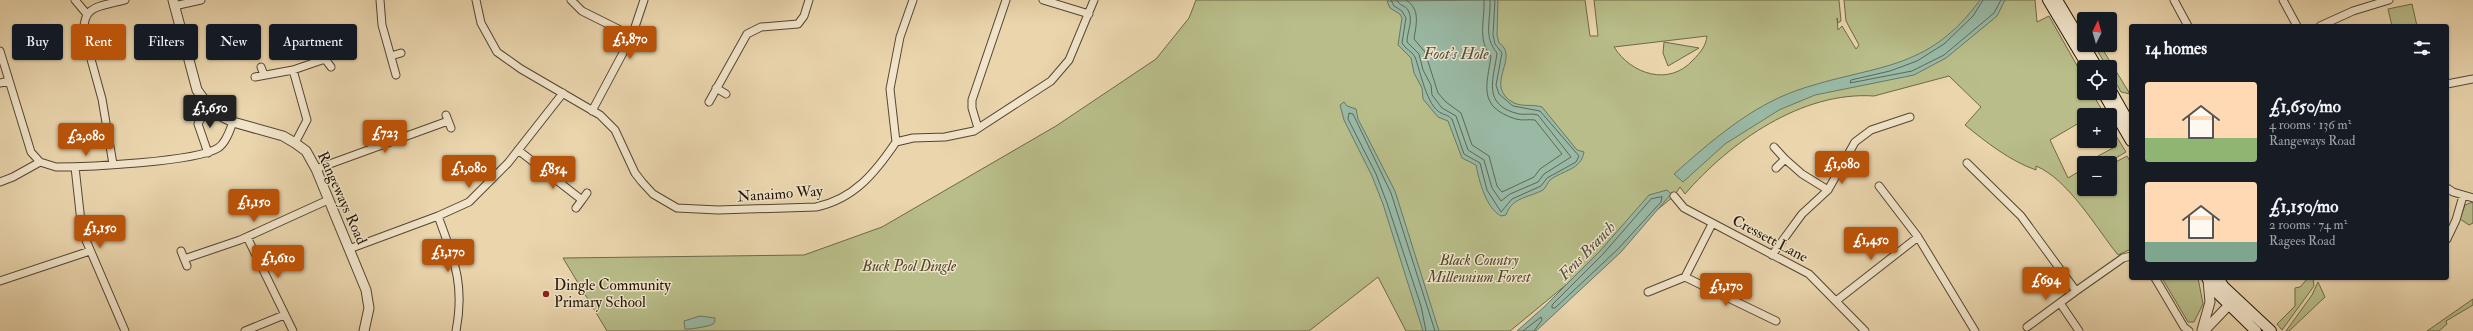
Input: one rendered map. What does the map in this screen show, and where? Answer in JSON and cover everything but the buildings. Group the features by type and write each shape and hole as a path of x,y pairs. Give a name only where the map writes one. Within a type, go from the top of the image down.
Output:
{"main road":[{"path":"2048,0 2084,60"},
{"path":"2057,0 2093,60"},
{"path":"2108,100 2128,125"},
{"path":"2116,100 2128,125"},
{"path":"2209,280 2217,293 2227,301 2256,331"},
{"path":"2219,280 2224,287 2271,331"}],"street":[{"path":"74,0 86,13"},
{"path":"113,164 102,98 84,34 83,20 86,13 124,0"},
{"path":"174,3 200,0"},
{"path":"380,0 382,25 396,75"},
{"name":"Nanaimo Way","path":"476,0 481,23 497,52 521,70 592,110 615,130 635,173 647,188 677,208 688,210 816,207 829,204 851,193 870,178 896,142"},
{"path":"571,0 582,11 632,36"},
{"path":"592,110 632,36 644,0"},
{"path":"709,102 747,34 756,28 798,24 804,16 809,0"},
{"path":"913,0 900,37 890,89 896,142 913,138 945,138 974,131 1052,81 1069,60 1090,14 1094,0"},
{"path":"978,128 972,108 972,100 1006,0"},
{"path":"1043,0 1090,14"},
{"path":"2174,0 2187,24"},
{"path":"2283,0 2296,24"},
{"path":"2324,24 2353,11 2389,0"},
{"name":"Rangeways Road","path":"174,3 197,90 208,105 217,114 233,122 283,136 295,142 306,151 316,169 349,249 368,302 369,308 364,331"},
{"path":"0,51 31,152 40,162 56,168 113,164 208,153 220,147 233,122"},
{"path":"391,56 401,53"},
{"path":"255,77 292,70 325,56 331,67"},
{"path":"261,67 264,75"},
{"path":"292,70 307,120 295,142"},
{"path":"2449,84 2473,78"},
{"path":"0,83 9,81"},
{"path":"716,88 726,94"},
{"path":"349,249 438,216 469,202 518,150 563,93"},
{"path":"208,105 198,124 208,153"},
{"path":"1772,255 1802,214 1828,190 1855,142 1871,130 1910,117"},
{"path":"316,169 447,118 451,128"},
{"path":"1774,147 1802,174 1828,190"},
{"path":"518,150 582,200"},
{"path":"1776,168 1785,159"},
{"path":"0,182 13,177 40,162"},
{"path":"1967,163 2021,216 2076,292"},
{"path":"75,167 82,231 125,331"},
{"path":"1879,186 1918,237 1975,331"},
{"path":"2449,189 2463,196 2473,198"},
{"path":"576,208 587,193"},
{"name":"Cressett Lane","path":"1674,196 1684,208 1809,274 1865,331"},
{"path":"2449,235 2456,220 2463,196"},
{"path":"184,259 247,236 328,200"},
{"path":"438,216 458,273 458,316 456,331"},
{"path":"1648,292 1685,277 1712,224"},
{"path":"247,236 293,331"},
{"path":"1836,301 1918,237"},
{"path":"0,281 90,251"},
{"path":"181,252 187,266"},
{"path":"2027,327 2123,258 2129,256"},
{"path":"1685,277 1776,320"},
{"path":"2156,280 2184,327 2189,331"},
{"path":"2203,331 2211,294 2208,280"},
{"path":"2203,331 2217,317 2227,301 2224,287"},
{"path":"2208,311 2213,304 2227,301 2241,302"},
{"path":"2060,303 2079,331"},
{"path":"2217,317 2229,314 2243,318"},
{"path":"246,331 284,315"}],"green space":[{"path":"1196,0 1585,0 1590,36 1598,36 1594,0 1839,0 1841,21 1838,23 1837,18 1838,30 1842,26 1856,49 1859,45 1846,21 1844,0 2035,0 2037,22 2049,16 2077,66 2077,100 2096,100 2101,108 2077,108 2077,124 2050,140 2068,178 2077,173 2077,196 2117,196 2117,161 2127,156 2129,160 2129,250 2118,255 2081,206 2048,172 2036,166 2036,170 2017,162 1965,125 1981,107 1949,76 1874,96 1847,97 1820,102 1794,111 1769,124 1723,156 1685,194 1680,187 1674,196 1510,331 1406,331 1378,277 1309,331 607,331 563,258 804,255 882,227 1056,126 1156,59 1189,18","holes":["1707,36 1704,46 1700,52 1683,68 1673,73 1662,75 1651,74 1640,70 1630,64 1614,47"]},
{"path":"2412,4 2417,24 2392,24 2388,9"},
{"path":"1664,42 1699,48 1668,66 1663,53"},
{"path":"2098,52 2104,52 2109,60 2103,60"},
{"path":"2117,73 2129,94 2121,92 2117,85"},
{"path":"2117,137 2126,152 2117,157 2117,156 2098,156 2113,148 2117,148"},
{"path":"2473,202 2473,223 2469,225 2460,219 2465,205"},
{"path":"2163,280 2198,280 2203,304 2194,322 2188,322"},
{"path":"2306,280 2313,280 2314,286 2282,330 2277,324 2295,306 2295,288 2300,287"},
{"path":"2318,282 2325,297 2289,331 2286,331 2312,295"},
{"path":"2473,299 2473,305 2446,321 2447,324 2439,331 2427,331"}],"water":[{"name":"Foot's Hole","path":"1498,0 1497,35 1499,43 1505,49 1506,56 1501,80 1501,88 1505,96 1517,104 1542,107 1577,150 1584,152 1579,163 1550,180 1543,190 1516,201 1506,215 1501,216 1487,201 1481,186 1476,165 1462,158 1448,121 1438,117 1423,99 1422,88 1414,73 1411,58 1398,45 1402,18 1400,14 1390,8 1387,1"},
{"path":"1980,0 2005,0 1997,16 1946,58 1914,75 1815,95 1779,110 1725,144 1683,182 1674,174 1732,126 1764,105 1798,90 1898,63 1919,54 1940,41 1960,24"},
{"path":"1344,102 1347,106 1356,109 1358,119 1395,191 1439,331 1423,331 1383,204 1372,176 1344,120 1340,105"},
{"path":"1667,190 1671,194 1621,252 1536,331 1517,331 1544,307 1600,251 1649,195"},
{"path":"700,316 715,318 715,322 708,326 685,329 684,321"}],"place":[{"name":"Dingle Community Primary School","path":"546,294"}],"water label":[{"name":"Fens Branch","path":"1587,251"}],"park label":[{"name":"Buck Pool Dingle","path":"909,266"},
{"name":"Black Country Millennium Forest","path":"1479,268"}]}
